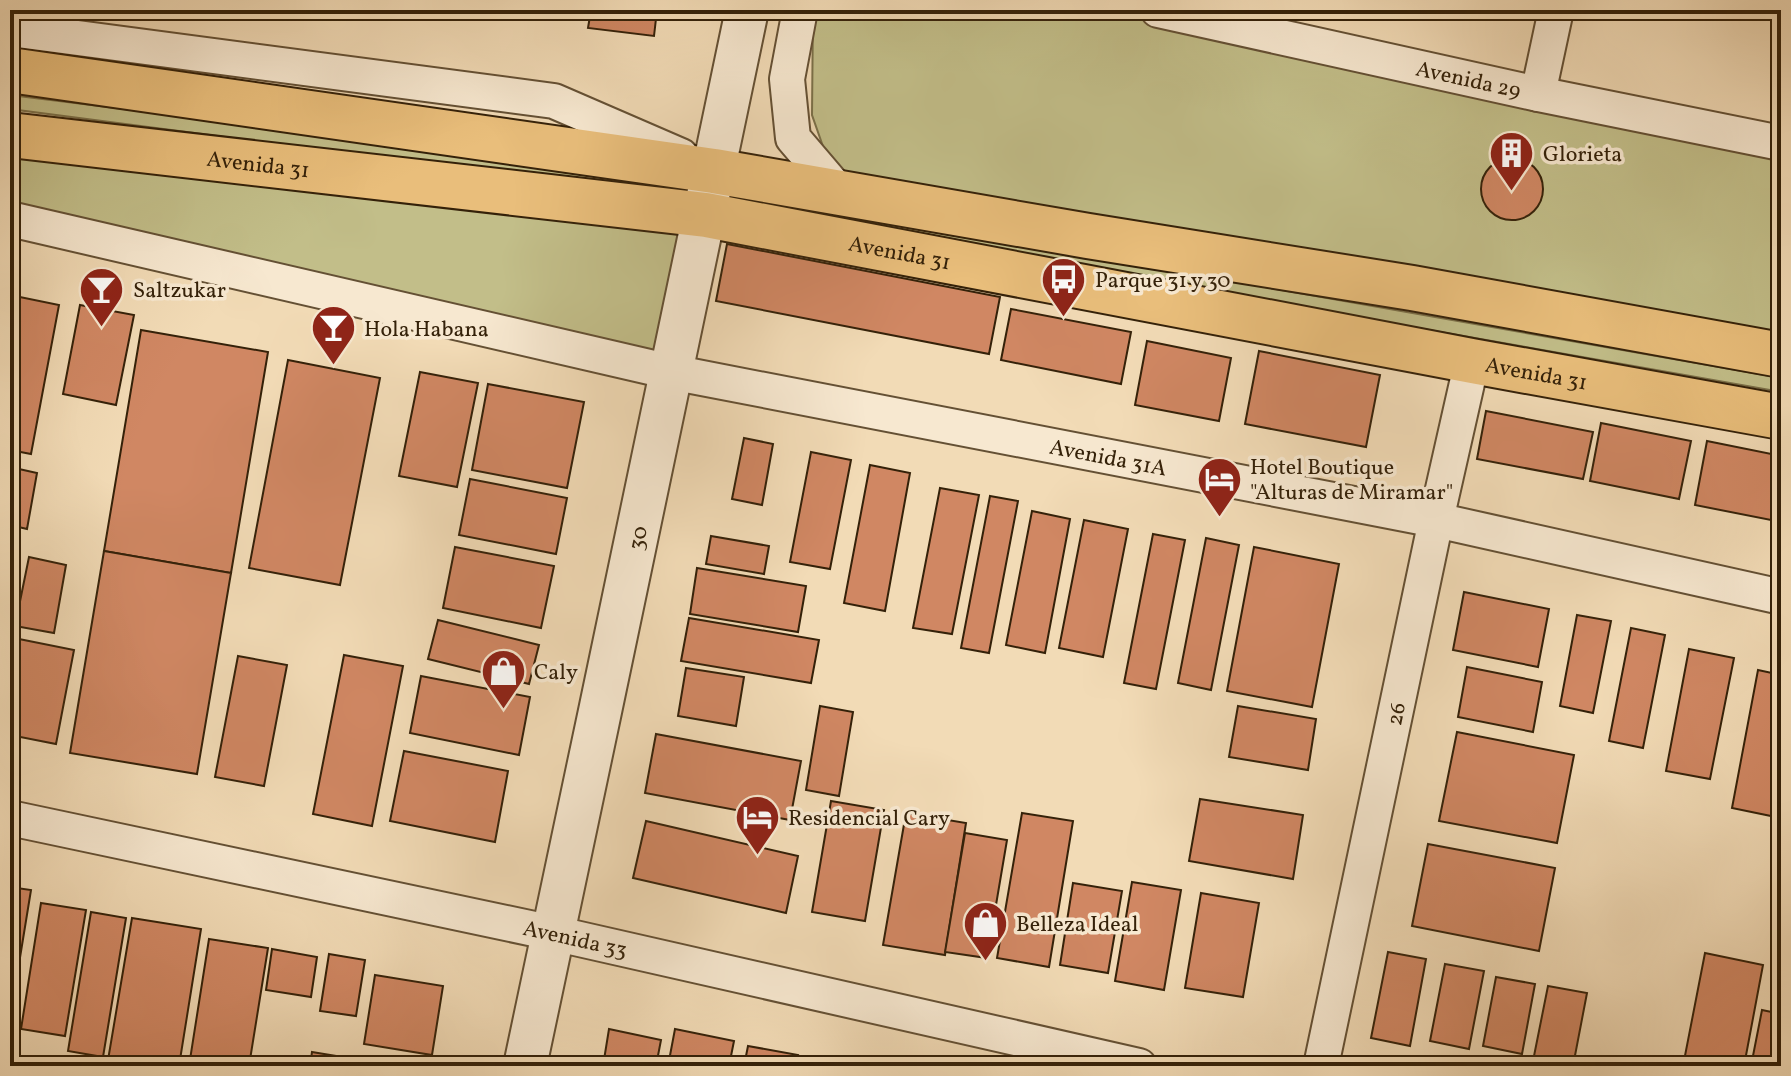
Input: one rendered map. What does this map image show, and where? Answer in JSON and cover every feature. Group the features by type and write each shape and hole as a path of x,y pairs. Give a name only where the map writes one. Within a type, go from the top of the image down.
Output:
{"main road":[{"path":"10,70 714,171 1412,288 1781,355"},
{"name":"Avenida 31","path":"10,135 706,215 1781,417"}],"street":[{"name":"30","path":"525,1066 747,10"},
{"path":"800,10 787,79 793,138 839,192"},
{"name":"Avenida 29","path":"1158,10 1538,94 1781,143"},
{"path":"1538,94 1556,10"},
{"path":"10,29 554,101 714,171"},
{"path":"10,219 671,372"},
{"name":"26","path":"1321,1066 1472,361"},
{"name":"Avenida 31A","path":"671,372 1436,520 1781,597"},
{"name":"Avenida 33","path":"10,818 553,933 1139,1066"}],"shaded area":[{"path":"813,10 1158,10 1781,143 1781,355 839,192 812,115"},
{"path":"10,95 351,137 688,187 686,191 325,150 10,109"},
{"path":"10,135 706,215 671,372 10,219"},
{"path":"731,193 1781,378 1781,392 1253,299 730,199"}],"building":[{"path":"591,10 657,10 654,36 588,28"},
{"name":"Glorieta","path":"1512,158 1524,160 1534,167 1541,177 1541,201 1534,211 1524,218 1512,220 1500,218 1490,211 1483,201 1481,189 1483,177 1490,167 1500,160"},
{"path":"727,244 1000,297 989,354 716,301"},
{"path":"10,295 59,305 31,454 10,450"},
{"path":"80,305 134,315 116,405 63,394"},
{"path":"1011,309 1131,332 1121,384 1001,360"},
{"path":"141,330 268,352 231,573 104,551"},
{"path":"1147,341 1231,358 1219,421 1135,405"},
{"path":"1259,351 1380,375 1366,447 1245,424"},
{"path":"288,360 380,378 340,585 249,568"},
{"path":"420,372 478,383 457,487 399,476"},
{"path":"488,384 584,402 567,488 472,470"},
{"path":"1486,411 1593,432 1583,479 1477,459"},
{"path":"1601,423 1691,441 1679,499 1590,481"},
{"path":"744,438 773,444 762,505 732,499"},
{"path":"1707,441 1781,456 1781,522 1695,505"},
{"path":"811,452 851,460 830,569 790,562"},
{"path":"870,465 910,473 885,611 844,603"},
{"path":"10,467 37,473 27,529 10,525"},
{"path":"470,479 567,498 556,554 459,535"},
{"path":"940,488 979,495 952,634 913,628"},
{"path":"990,496 1018,501 989,653 961,648"},
{"path":"1032,511 1070,519 1045,653 1006,645"},
{"path":"1084,520 1128,529 1103,657 1059,648"},
{"path":"1153,534 1185,540 1156,689 1124,683"},
{"path":"711,536 769,546 764,574 706,564"},
{"path":"1206,538 1239,545 1211,690 1178,683"},
{"path":"10,547 18,549 10,594"},
{"path":"455,547 554,566 541,628 443,608"},
{"path":"1254,547 1339,564 1312,707 1227,691"},
{"path":"104,551 231,573 197,774 70,753"},
{"path":"29,557 66,565 54,633 15,626"},
{"path":"697,568 806,586 798,632 690,614"},
{"path":"1464,592 1549,609 1538,667 1453,650"},
{"path":"1577,615 1611,621 1593,713 1560,706"},
{"path":"689,618 819,640 811,683 681,661"},
{"path":"438,620 539,645 529,684 428,659"},
{"path":"1631,628 1665,635 1643,748 1609,741"},
{"path":"19,639 74,650 56,744 10,735 10,689"},
{"path":"1689,649 1734,658 1710,779 1666,771"},
{"path":"344,655 403,666 372,826 313,814"},
{"path":"238,656 287,665 264,786 215,777"},
{"path":"1467,667 1542,682 1533,732 1458,717"},
{"path":"686,668 744,677 736,726 678,716"},
{"path":"1758,670 1781,675 1781,761 1771,816 1732,808"},
{"path":"421,676 530,697 519,755 410,733"},
{"path":"820,706 853,712 839,796 806,790"},
{"path":"1238,706 1316,719 1308,770 1229,757"},
{"path":"1457,732 1574,755 1557,843 1439,821"},
{"path":"656,734 801,761 790,820 645,793"},
{"path":"404,751 508,771 495,842 390,821"},
{"path":"1200,799 1303,815 1293,879 1189,861"},
{"path":"831,801 884,810 865,921 812,912"},
{"path":"906,813 966,823 945,955 883,945"},
{"path":"1022,813 1073,821 1049,967 997,958"},
{"path":"646,821 798,856 786,913 633,878"},
{"path":"965,833 1007,840 987,958 945,952"},
{"path":"1428,844 1555,868 1539,951 1412,926"},
{"path":"1132,882 1181,890 1164,990 1115,981"},
{"path":"1073,883 1122,891 1108,973 1060,965"},
{"path":"10,887 31,890 10,1019"},
{"path":"1201,893 1259,903 1243,997 1185,988"},
{"path":"41,903 86,910 65,1036 21,1029"},
{"path":"91,912 126,918 103,1057 68,1051"},
{"path":"132,918 201,929 179,1066 107,1066"},
{"path":"209,939 268,948 249,1066 189,1066"},
{"path":"272,949 317,957 311,997 266,990"},
{"path":"1388,952 1426,959 1410,1046 1371,1038"},
{"path":"1705,953 1763,965 1744,1066 1683,1066"},
{"path":"329,954 365,960 356,1016 320,1011"},
{"path":"1445,964 1484,971 1469,1049 1430,1041"},
{"path":"375,975 443,986 432,1055 364,1044"},
{"path":"1496,977 1535,984 1522,1054 1483,1046"},
{"path":"1548,986 1587,993 1573,1066 1532,1066"},
{"path":"1762,1010 1781,1014 1781,1066 1751,1066"},
{"path":"609,1029 661,1040 656,1066 603,1066"},
{"path":"675,1029 734,1041 729,1066 668,1066"},
{"path":"748,1046 798,1055 795,1066 744,1066"},
{"path":"312,1052 397,1066 310,1066"}],"place":[{"name":"Glorieta","path":"1512,192"},
{"name":"Parque 31 y 30","path":"1064,318"},
{"name":"Saltzukar","path":"102,328"},
{"name":"Hola Habana","path":"333,367"},
{"name":"Hotel Boutique \"Alturas de Miramar\"","path":"1219,518"},
{"name":"Caly","path":"503,710"},
{"name":"Residencial Cary","path":"757,856"},
{"name":"Belleza Ideal","path":"985,962"}]}
